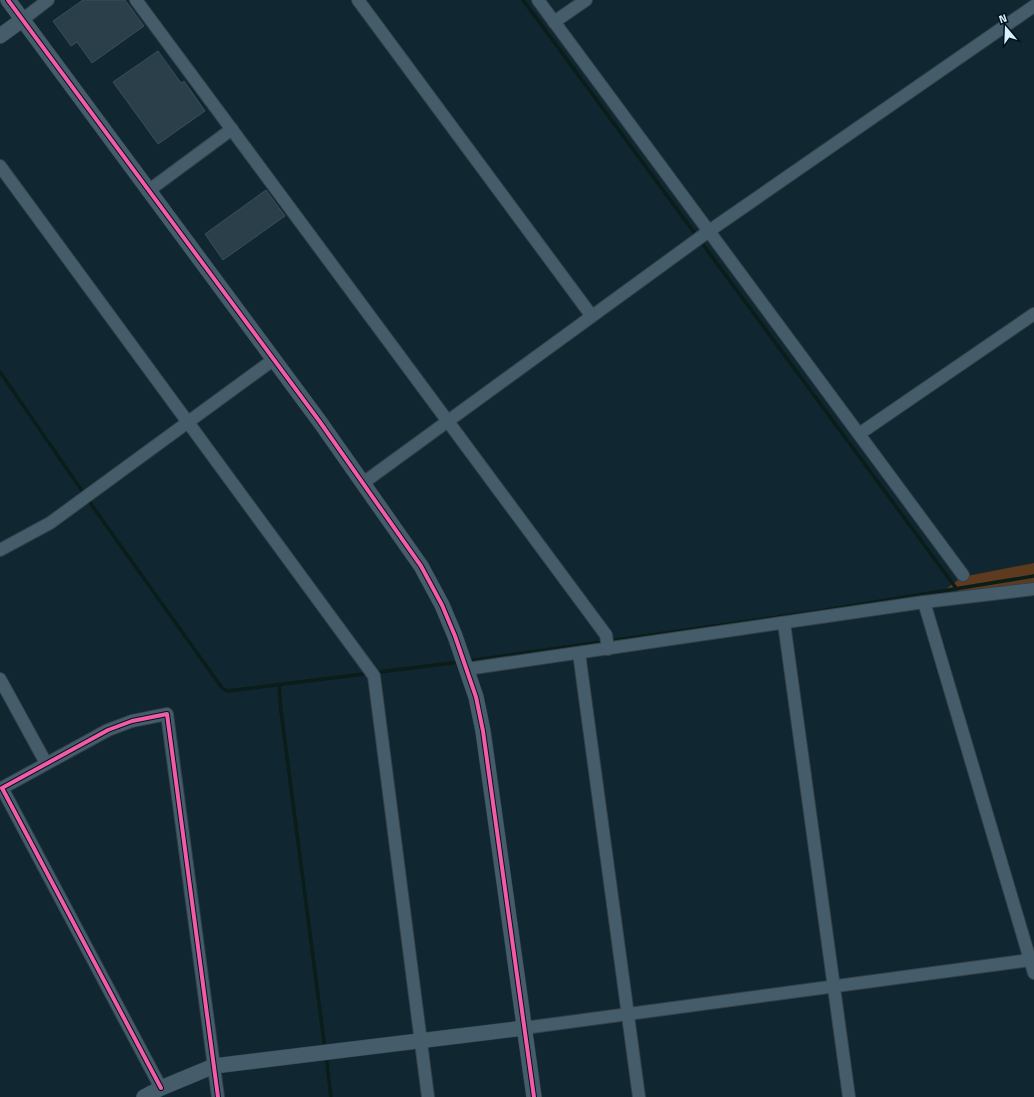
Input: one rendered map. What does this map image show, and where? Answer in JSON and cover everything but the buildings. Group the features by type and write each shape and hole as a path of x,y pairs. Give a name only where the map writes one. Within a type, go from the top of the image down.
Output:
{"street":[{"path":"8,0 363,483 421,566 442,605 467,669 476,697 534,1097"},
{"path":"0,36 48,0"},
{"path":"136,0 606,635 608,649"},
{"path":"358,0 591,315"},
{"path":"538,0 963,575"},
{"path":"554,22 586,0"},
{"path":"363,483 591,315 709,231 1034,6"},
{"path":"148,191 232,129"},
{"path":"0,166 374,676 428,1097"},
{"path":"859,434 1034,314"},
{"path":"0,550 50,523 273,360"},
{"path":"467,669 924,602 1034,589"},
{"path":"924,602 1034,973"},
{"path":"784,623 849,1097"},
{"path":"579,653 639,1097"},
{"path":"0,679 46,763"},
{"path":"161,1088 2,788 108,730 132,721 167,714 218,1097"},
{"path":"144,1097 161,1088 214,1066 420,1042 1030,960"}],"shaded area":[{"path":"1034,563 1034,587 976,593 946,589 962,577"}],"waterway":[{"path":"523,0 956,588"},
{"path":"0,372 98,514 222,688 228,691 459,662"},
{"path":"467,661 820,611 1034,576"},
{"path":"279,685 281,711 325,1049"},
{"path":"326,1055 331,1097"}],"cycle path":[{"path":"8,0 320,422 421,566 442,605 455,636 476,697 483,731 534,1097"},
{"path":"161,1088 2,788 108,730 132,721 167,714 218,1097"}]}
